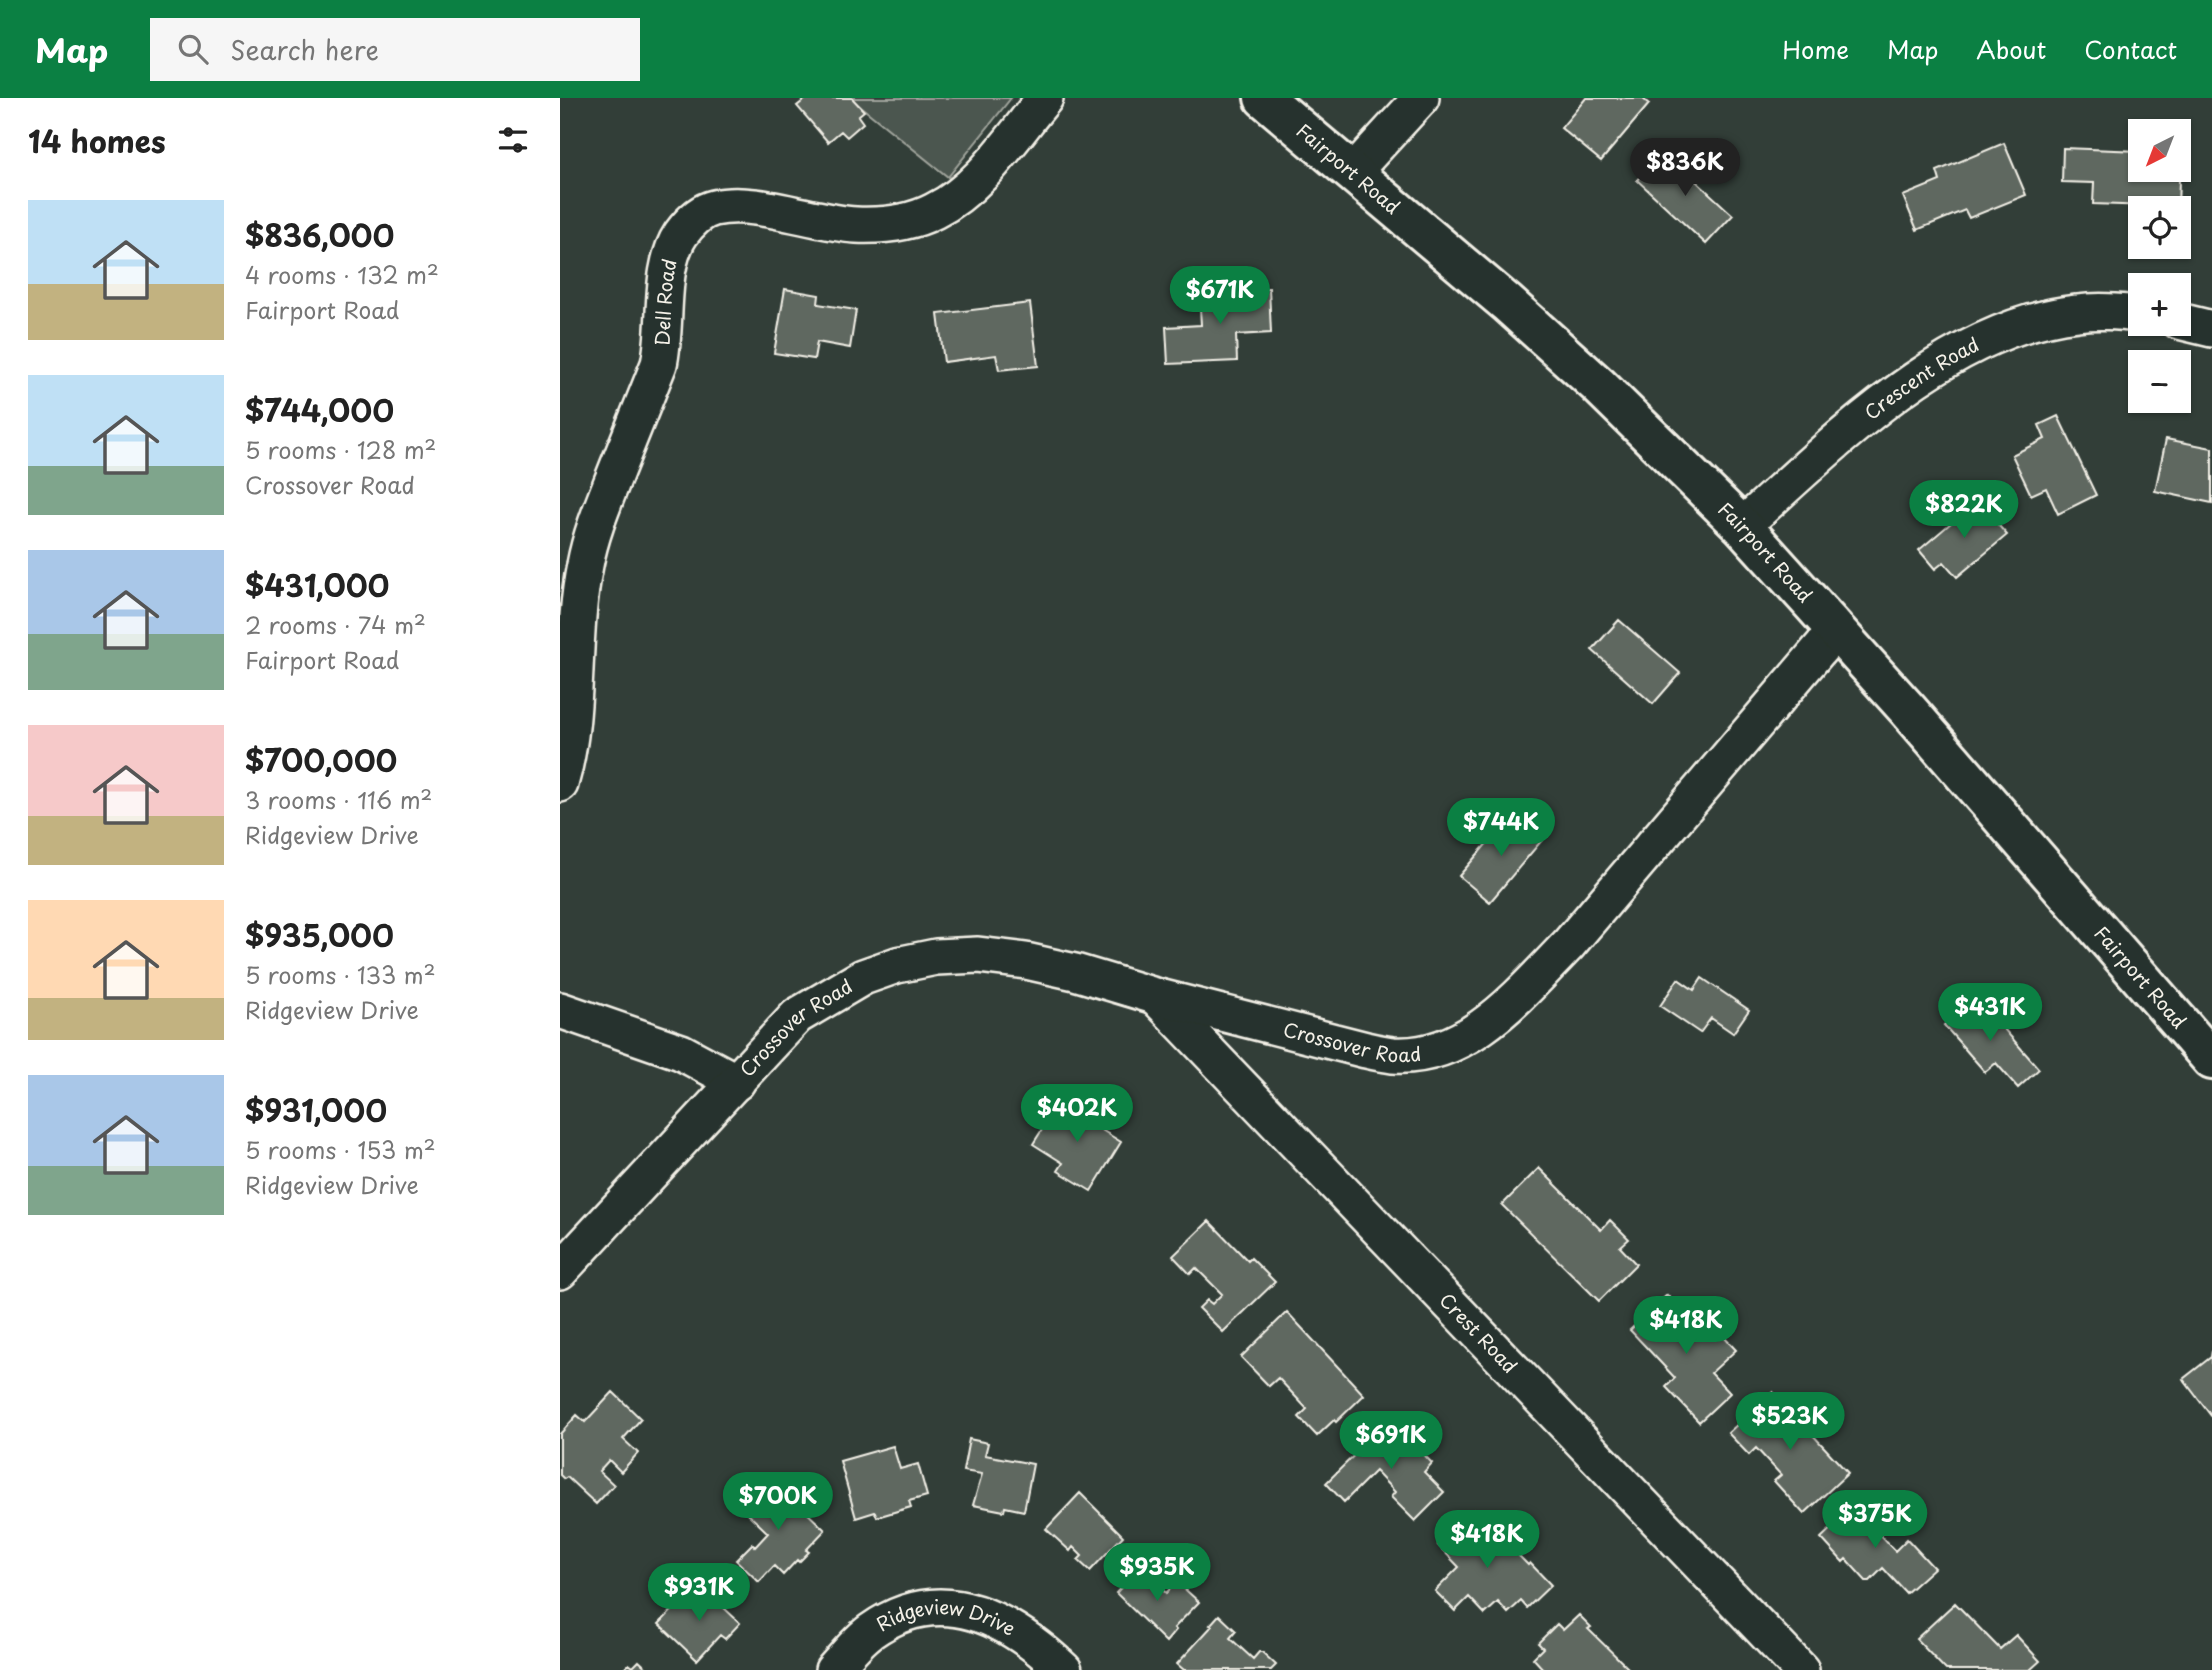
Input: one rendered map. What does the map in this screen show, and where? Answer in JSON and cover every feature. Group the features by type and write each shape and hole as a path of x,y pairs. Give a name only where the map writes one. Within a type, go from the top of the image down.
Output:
{"main road":[{"name":"Fairport Road","path":"1264,98 1507,303 1598,385 1742,526 2212,1060"}],"street":[{"name":"Dell Road","path":"560,784 572,729 576,638 584,566 603,504 659,364 663,345 666,286 674,248 681,234 698,217 715,207 746,207 854,225 907,221 933,211 957,197 977,179 1045,98"},
{"path":"1353,173 1421,98"},
{"name":"Crescent Road","path":"1742,526 1868,416 1926,372 1955,354 1984,339 2045,319 2077,313 2128,314"},
{"path":"2191,324 2212,329"},
{"name":"Crossover Road","path":"560,1271 797,1016 863,977 885,969 936,957 978,955 1026,961 1385,1053 1419,1053 1457,1042 1492,1020 1568,945 1836,630"},
{"name":"Crest Road","path":"1155,996 1801,1670"},
{"name":"Crossover Road","path":"560,1010 681,1052 737,1082"},
{"name":"Ridgeview Drive","path":"833,1670 869,1632 891,1619 933,1606 971,1611 1008,1625 1044,1651 1064,1670"}],"shaded area":[{"path":"850,98 1011,98 948,177"}],"building":[{"path":"807,98 852,98 864,111 858,116 863,123 847,137 841,131 828,142 797,106"},
{"path":"1586,98 1642,98 1649,104 1601,161 1561,128"},
{"path":"2004,143 2026,195 1969,218 1965,210 1917,230 1903,196 1940,181 1937,171"},
{"path":"2063,148 2128,151 2128,182 2179,182 2178,196 2128,196 2128,205 2093,204 2094,183 2062,182"},
{"path":"1663,151 1733,215 1706,244 1637,180"},
{"path":"1269,288 1271,333 1236,335 1237,361 1168,364 1166,327 1201,325 1199,292"},
{"path":"785,289 819,295 818,304 856,310 850,348 817,342 814,359 774,353"},
{"path":"1030,303 1038,366 999,370 996,355 944,362 938,314"},
{"path":"2058,416 2096,495 2058,514 2046,488 2031,495 2012,455 2045,439 2039,425"},
{"path":"2166,439 2212,448 2212,503 2155,491"},
{"path":"1977,501 2007,535 1957,577 1944,562 1935,569 1919,550"},
{"path":"1619,620 1680,673 1653,704 1592,650"},
{"path":"1512,814 1542,840 1490,902 1459,876"},
{"path":"1702,978 1749,1010 1733,1033 1711,1018 1700,1033 1660,1006 1678,979 1694,990"},
{"path":"1976,997 2039,1069 2018,1088 1996,1063 1985,1072 1944,1025"},
{"path":"1062,1098 1095,1118 1092,1124 1121,1142 1091,1191 1058,1171 1063,1163 1033,1144"},
{"path":"1539,1168 1601,1230 1610,1220 1629,1239 1620,1247 1636,1264 1599,1301 1502,1205"},
{"path":"1209,1221 1248,1261 1251,1258 1275,1282 1223,1332 1199,1308 1207,1300 1212,1304 1222,1294 1196,1268 1190,1274 1173,1256"},
{"path":"1667,1295 1700,1330 1709,1321 1736,1350 1711,1373 1730,1393 1699,1422 1666,1387 1675,1378 1630,1330"},
{"path":"1287,1312 1364,1395 1317,1436 1299,1417 1307,1409 1278,1378 1269,1386 1241,1357"},
{"path":"2212,1351 2212,1417 2183,1379 2211,1357"},
{"path":"613,1392 641,1419 623,1439 638,1453 621,1472 609,1460 599,1471 614,1485 596,1504 567,1477 564,1479 560,1475 560,1434 577,1415 585,1422"},
{"path":"1773,1392 1848,1473 1804,1514 1774,1481 1781,1475 1756,1448 1749,1455 1728,1433"},
{"path":"1390,1420 1432,1463 1424,1472 1444,1492 1415,1521 1391,1497 1395,1492 1375,1471 1344,1502 1326,1483"},
{"path":"969,1439 988,1443 985,1455 1033,1464 1024,1511 1005,1507 1004,1511 973,1505 982,1474 963,1471"},
{"path":"893,1446 900,1469 918,1464 927,1496 909,1501 911,1507 877,1517 875,1512 856,1518 840,1461"},
{"path":"772,1479 825,1530 806,1550 809,1552 783,1575 774,1566 759,1582 736,1560 752,1544 755,1547 768,1533 743,1509"},
{"path":"1080,1493 1123,1536 1090,1571 1078,1560 1082,1556 1073,1547 1070,1551 1046,1529"},
{"path":"1854,1507 1861,1515 1869,1507 1885,1523 1876,1531 1895,1551 1907,1539 1934,1568 1906,1593 1883,1568 1870,1581 1866,1581 1846,1559 1843,1562 1821,1538"},
{"path":"1474,1510 1551,1585 1527,1608 1521,1601 1508,1613 1498,1602 1485,1614 1469,1597 1455,1611 1435,1591 1459,1567 1438,1545"},
{"path":"1139,1568 1166,1593 1177,1582 1199,1602 1174,1628 1176,1630 1166,1642 1116,1593"},
{"path":"703,1588 740,1623 725,1639 720,1635 697,1660 659,1624 685,1597 690,1602"},
{"path":"1955,1603 2000,1649 2016,1635 2040,1661 2030,1670 1946,1670 1916,1639"},
{"path":"1219,1615 1236,1631 1230,1638 1253,1659 1262,1652 1276,1665 1271,1670 1184,1670 1177,1664"},
{"path":"1579,1615 1591,1627 1588,1629 1630,1670 1544,1670 1533,1658 1543,1648 1538,1643 1557,1624 1563,1630"},
{"path":"639,1661 649,1670 623,1670 629,1664 633,1667"}]}
